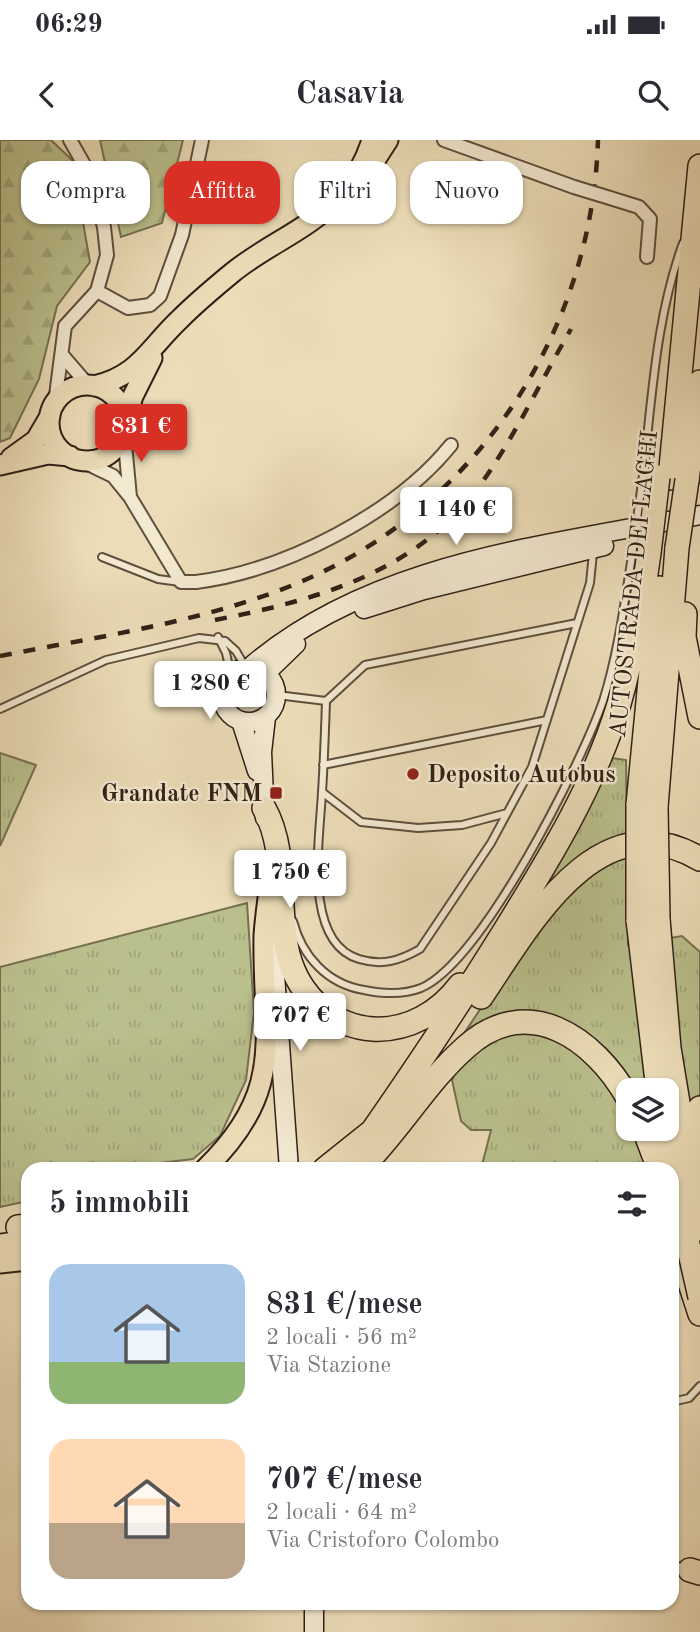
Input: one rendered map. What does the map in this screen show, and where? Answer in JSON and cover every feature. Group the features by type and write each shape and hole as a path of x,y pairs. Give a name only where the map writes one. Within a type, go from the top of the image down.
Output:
{"highway":[{"name":"AUTOSTRADA DEI LAGHI","path":"657,1078 648,919 647,806 671,478 700,166"},
{"name":"AUTOSTRADA DEI LAGHI","path":"671,478 700,382"},
{"path":"671,478 700,448"},
{"path":"668,546 700,717"},
{"path":"369,1136 447,1023 541,872 583,796 619,704 642,603 668,546"},
{"path":"263,798 276,837 281,917 289,963 305,994 330,1016 367,1028 401,1027 429,1015 455,992 529,881 541,872"},
{"path":"334,1162 369,1136 422,1080 547,901 579,869 616,850 644,845 672,848 700,859"},
{"name":"AUTOSTRADA DEI LAGHI","path":"648,919 669,1048 700,1297"},
{"path":"367,1162 466,1047 498,1028 533,1023 552,1025 569,1032 607,1066 616,1080"},
{"path":"684,1170 700,1108"},
{"path":"648,1141 656,1162"},
{"name":"AUTOSTRADA DEI LAGHI","path":"671,1141 684,1170 700,1228"},
{"path":"679,1205 700,1201"},
{"path":"0,1246 20,1230"},
{"path":"679,1250 700,1314"}],"main road":[{"path":"0,465 48,454 75,458 105,456 115,449 125,428 133,396 161,342 177,321 232,273 309,225 342,194 366,159 372,140"},
{"path":"221,285 238,279 316,230 353,194 387,140 394,140"},
{"path":"0,465 36,440 52,410 71,388 123,377 161,342"},
{"path":"91,385 113,396 121,405 125,428"},
{"path":"52,410 50,430 55,444 75,458"},
{"path":"212,1162 227,1147 244,1122 257,1098 266,1063 264,935 270,882"},
{"path":"0,1263 21,1261"}],"street":[{"path":"52,410 63,356 60,341 65,326 97,291 107,255 104,228 90,175 70,140"},
{"path":"97,291 128,308 150,305 160,296 181,235 202,140"},
{"path":"444,140 574,187 639,207 650,219 647,257"},
{"path":"63,356 91,385"},
{"path":"125,428 130,497"},
{"path":"75,458 113,476 130,497 181,582 223,577 321,541 398,497 436,464 451,445"},
{"path":"248,671 296,631 325,614 399,582 498,555 700,515"},
{"path":"248,671 276,687 271,711 258,721 241,721 228,712 222,697 223,685 248,671 285,652 329,622 380,602 594,548 668,546"},
{"path":"265,717 263,798 289,1162"},
{"path":"241,721 263,798"},
{"path":"314,1610 314,1632"}],"lane":[{"path":"276,837 294,925 307,957 330,976 357,989 400,993 422,987 448,970 505,893 581,759 618,649 668,546 671,478 658,350 673,271 695,212"},
{"path":"577,622 365,665 326,701 317,878 328,930 335,946 350,956 370,962 387,963 403,959 420,949 491,843 532,767 590,583 594,548"},
{"path":"102,557 158,579 181,582"},
{"path":"0,709 106,660 155,646 218,637 232,646 248,671"},
{"path":"218,637 226,653 248,671"},
{"path":"276,695 326,701"},
{"path":"323,765 547,720"},
{"path":"322,792 361,822 418,828 462,825 507,813"},
{"path":"679,1400 689,1398 700,1386"}],"green space":[{"path":"0,140 51,140 72,161 21,161 21,224 83,224 90,262 57,306 39,379 10,438 0,442"},
{"path":"100,140 183,140 178,161 164,161 162,223 121,237 118,224 150,224 150,161 105,161"},
{"path":"0,753 36,765 0,846"},
{"path":"612,758 626,760 628,945 682,936 700,952 700,1223 679,1182 679,1162 483,1162 491,1130 471,1130 461,1121 452,1080 465,1032 556,896 552,872"},
{"path":"247,903 254,1012 246,1080 220,1136 193,1159 168,1162 21,1162 21,1202 0,1207 0,967"}],"railway":[{"path":"0,656 146,628 253,600 288,587 354,555 413,514 465,466 510,410 546,349 573,282 591,213 598,140"},
{"path":"215,620 291,603 328,591 397,560 429,538 458,512 483,481 518,425 571,329"}],"place":[{"name":"Deposito Autobus","path":"413,774"},
{"name":"Grandate FNM","path":"276,793"}]}
